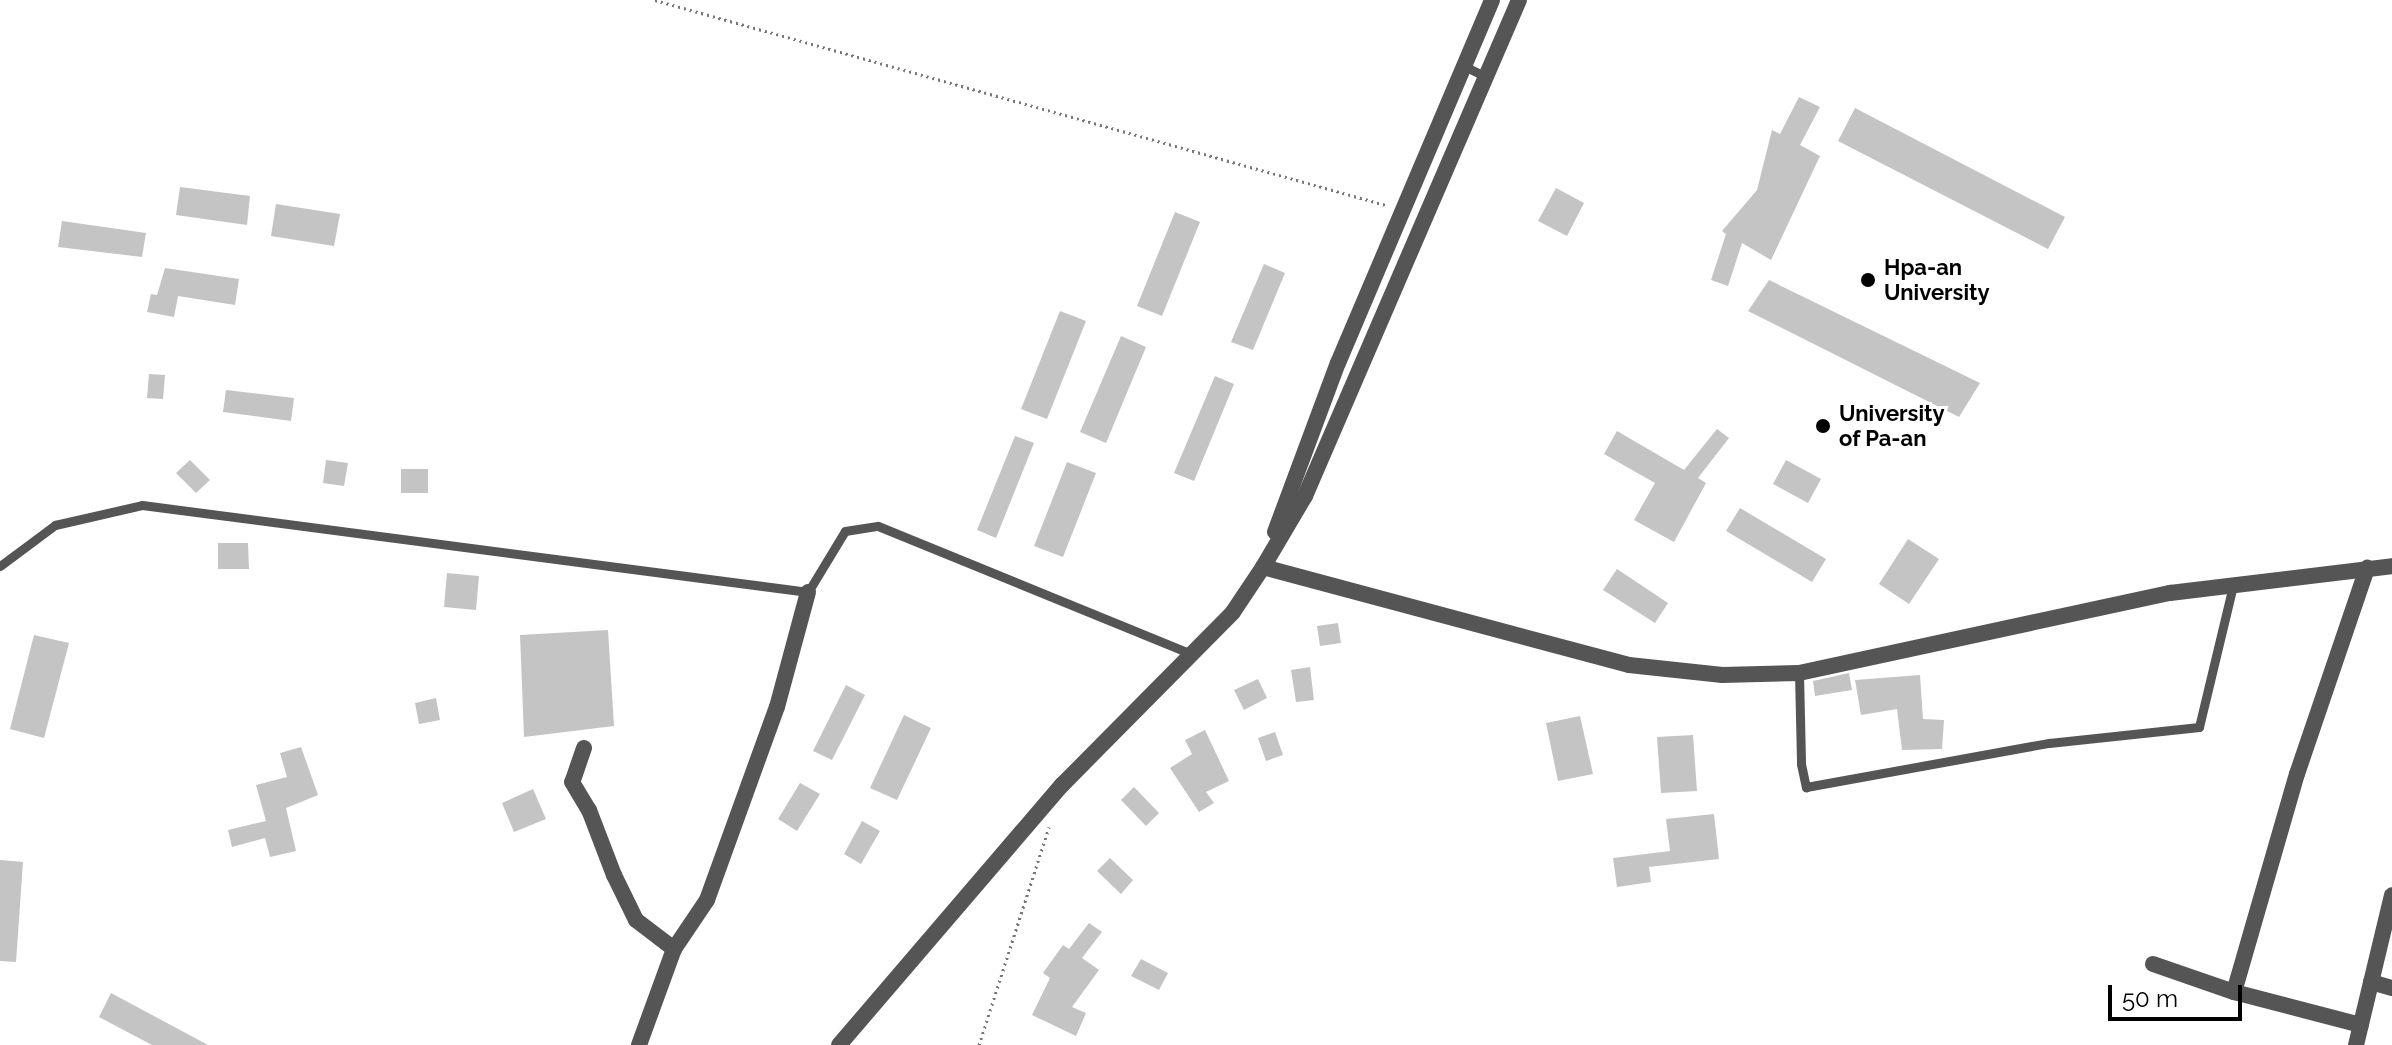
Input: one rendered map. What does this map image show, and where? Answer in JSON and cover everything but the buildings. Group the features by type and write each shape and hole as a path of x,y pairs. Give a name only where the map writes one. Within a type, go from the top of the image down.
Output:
{"street":[{"path":"1263,567 1338,363 1492,0"},
{"path":"839,1045 1062,785 1233,612 1263,567 1305,496 1361,372 1519,0"},
{"path":"1338,363 1361,372"},
{"path":"1263,567 1629,665 1722,675 1799,673 2170,593 2392,566"},
{"path":"2234,992 2297,774 2367,568"},
{"path":"639,1045 674,949 707,900 777,707 808,592"},
{"path":"584,748 572,782 589,810 614,875 636,920 674,949"},
{"path":"2356,1045 2392,895"},
{"path":"2153,964 2234,992 2361,1025"},
{"path":"2371,982 2392,988"}],"lane":[{"path":"1474,44 1496,55"},
{"path":"1464,66 1487,77"},
{"path":"0,566 55,525 142,505 808,592 845,531 878,526 1192,654"},
{"path":"1799,673 1801,764 1806,787 2049,743 2199,727 2233,585"}],"path":[{"path":"655,0 1402,210"},
{"path":"979,1045 1053,815"}],"place":[{"name":"Hpa-an University","path":"1868,280"},
{"name":"University of Pa-an","path":"1823,426"}]}
